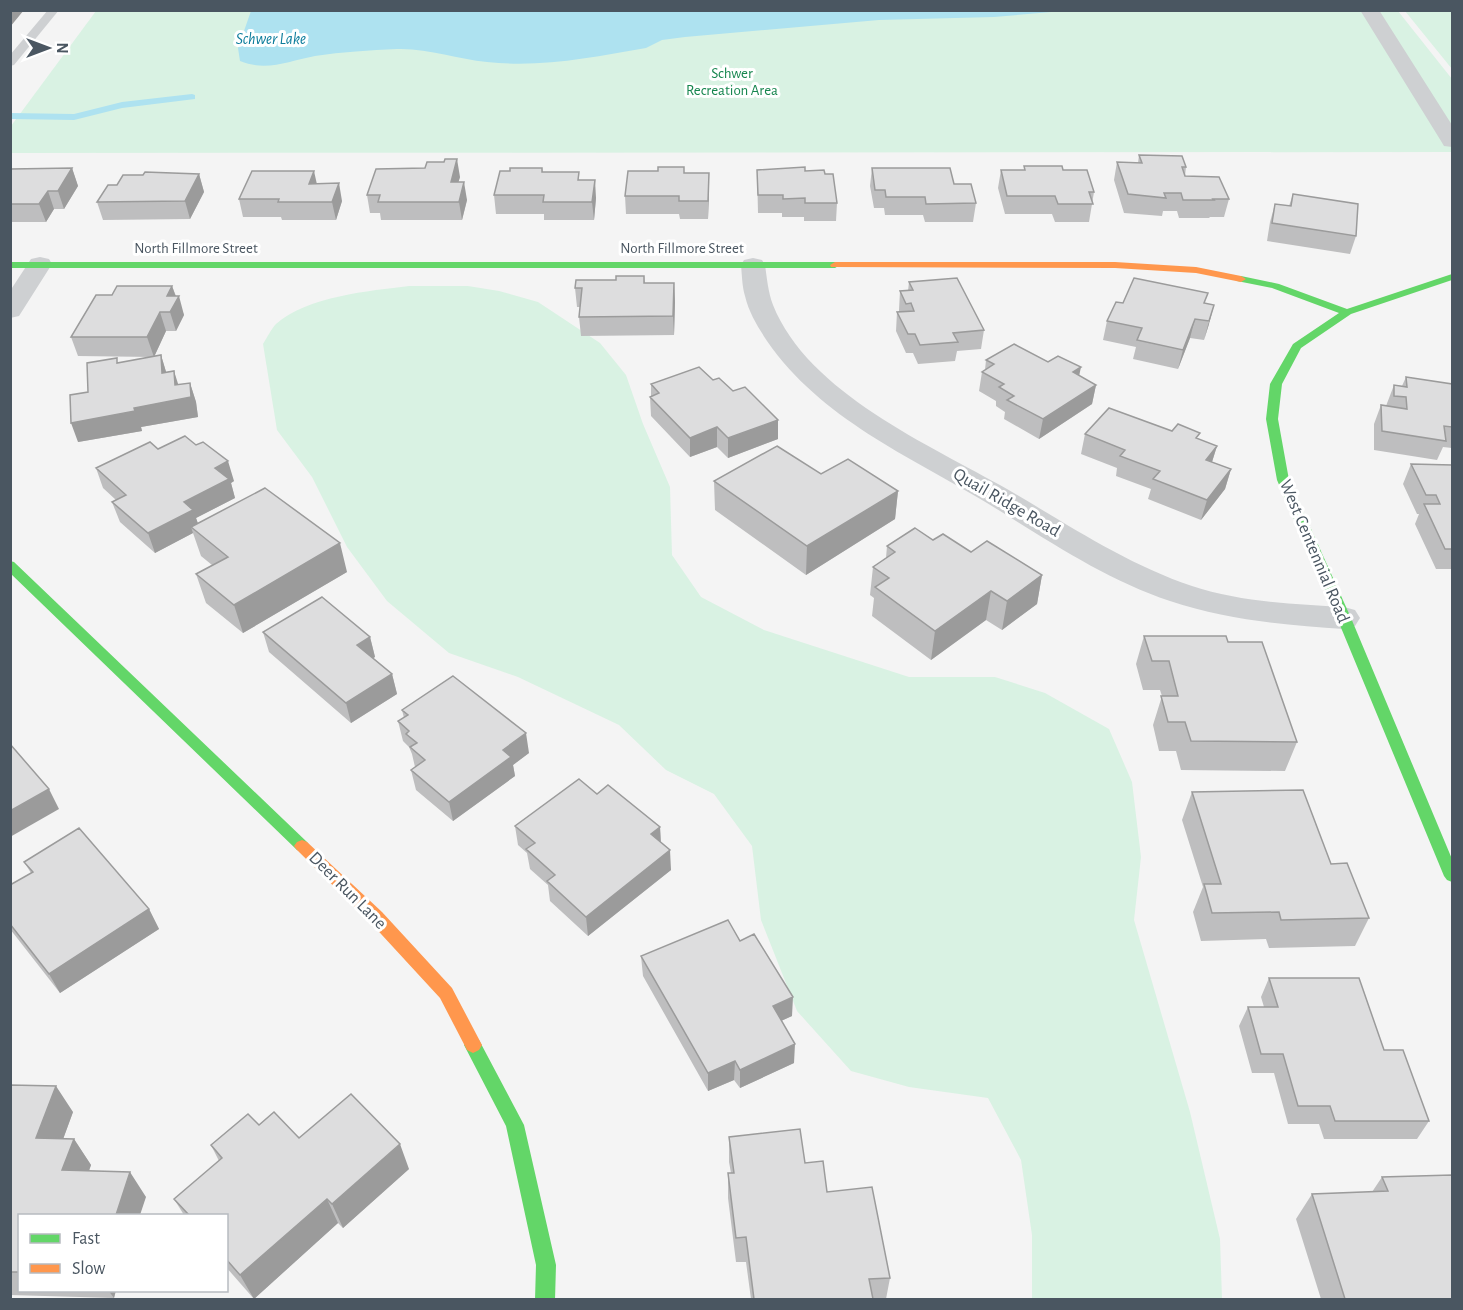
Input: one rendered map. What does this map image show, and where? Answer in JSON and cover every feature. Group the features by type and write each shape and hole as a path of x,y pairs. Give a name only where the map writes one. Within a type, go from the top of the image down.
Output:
{"street":[{"path":"1369,10 1452,141"},
{"path":"10,311 40,264"},
{"name":"North Fillmore Street","path":"10,265 1115,265 1196,270 1275,286 1347,312"},
{"name":"Quail Ridge Road","path":"753,265 757,297 767,319 801,366 824,388 855,412 928,457 1111,562 1173,591 1209,602 1277,614 1344,618"},
{"name":"West Centennial Road","path":"1452,278 1347,312 1297,346 1276,384 1272,419 1283,480 1344,618 1452,876"},
{"name":"Deer Run Lane","path":"10,565 376,917 446,993 515,1125 546,1265 545,1299"}],"lane":[{"path":"10,63 54,10"}],"green space":[{"name":"Schwer Recreation Area","path":"96,11 1398,11 1452,79 1452,152 11,153 11,126"},
{"path":"1405,11 1452,11 1452,69"},
{"path":"409,286 468,286 499,291 538,302 600,343 626,375 643,424 670,487 672,555 701,597 764,630 909,677 995,677 1045,693 1109,729 1132,782 1141,857 1134,920 1190,1112 1220,1239 1222,1299 1032,1299 1032,1235 1021,1160 988,1098 909,1087 851,1071 797,1011 761,920 752,846 714,794 666,770 619,725 518,677 449,653 387,601 347,547 312,477 277,430 263,344 276,324 305,307 340,296"}],"water":[{"name":"Schwer Lake","path":"251,10 1063,11 994,17 879,20 685,37 662,40 646,48 548,63 476,61 420,50 397,49 315,56 278,65 259,66 240,61 238,48"}],"building":[{"path":"1139,155 1182,156 1186,167 1182,167 1185,176 1219,177 1229,199 1183,200 1181,193 1164,193 1166,198 1128,194 1117,162 1142,163"},
{"path":"445,159 457,159 451,182 464,182 459,202 378,202 380,195 367,195 376,169 425,168 427,162 444,162"},
{"path":"1024,166 1062,166 1063,170 1087,170 1094,192 1089,192 1093,204 1058,204 1055,196 1007,196 1001,170 1025,170"},
{"path":"658,167 684,167 684,173 709,173 708,201 679,201 679,196 625,196 628,171 658,171"},
{"path":"805,167 805,171 824,170 825,174 833,174 837,203 805,203 805,198 783,199 783,195 758,195 757,170"},
{"path":"72,168 58,191 48,191 39,204 10,204 11,169"},
{"path":"510,168 542,168 542,172 579,172 578,180 595,180 592,202 543,202 544,195 494,195 500,171 510,171"},
{"path":"872,168 950,168 954,184 971,184 976,203 926,204 925,197 886,197 885,190 875,190"},
{"path":"252,171 314,171 309,184 339,183 332,202 239,199"},
{"path":"145,172 199,174 185,201 97,202 108,185 117,185 123,175 143,175"},
{"path":"1293,194 1358,204 1356,236 1272,223 1275,204 1291,206"},
{"path":"616,276 644,276 644,283 674,283 673,316 579,317 582,288 575,288 576,280 616,280"},
{"path":"957,278 984,330 953,333 958,342 920,345 915,334 908,334 897,312 914,311 911,303 906,304 900,291 913,290 909,282"},
{"path":"1134,278 1208,293 1204,303 1214,305 1209,321 1195,319 1183,350 1137,340 1142,328 1107,321 1116,302 1123,303"},
{"path":"117,286 172,286 167,296 179,296 170,312 160,312 147,337 71,337 96,295 112,295"},
{"path":"1014,344 1048,362 1058,356 1081,367 1073,372 1096,385 1043,419 1007,400 1014,396 999,387 1004,384 982,372 994,364 986,360"},
{"path":"161,355 162,373 174,371 175,385 190,383 191,397 134,408 135,411 71,423 70,395 88,392 87,363 117,358 117,363"},
{"path":"699,367 713,380 719,378 733,391 745,387 778,420 728,438 717,427 690,438 650,397 659,393 651,384"},
{"path":"1406,377 1452,384 1452,427 1444,426 1446,441 1382,431 1381,405 1407,409 1406,397 1394,396 1394,385 1407,387"},
{"path":"1109,408 1172,431 1178,424 1200,433 1196,438 1217,446 1206,460 1231,469 1207,500 1153,479 1160,471 1120,456 1125,450 1085,434"},
{"path":"185,436 196,445 203,442 228,461 215,468 229,479 184,502 193,510 148,533 112,502 126,495 96,468 150,442 158,449"},
{"path":"777,446 821,474 848,459 898,491 807,546 714,481"},
{"path":"1411,464 1452,465 1452,549 1445,549 1424,504 1440,504 1436,495 1426,495"},
{"path":"265,488 340,543 234,605 196,574 228,557 191,527"},
{"path":"915,528 933,540 943,534 971,552 987,541 1042,575 1007,601 991,591 935,631 875,587 889,578 873,567 895,552 887,546"},
{"path":"322,597 370,637 357,645 392,674 346,703 263,632"},
{"path":"1144,636 1226,636 1228,642 1262,642 1297,742 1191,741 1185,722 1168,722 1161,696 1178,696 1169,661 1152,661"},
{"path":"453,676 526,733 503,750 511,757 449,802 411,770 425,760 410,747 417,743 406,734 409,731 398,721 408,715 402,710"},
{"path":"10,744 49,789 10,811"},
{"path":"579,779 597,794 608,785 660,827 651,834 670,850 586,917 547,881 555,875 526,849 535,843 515,826"},
{"path":"1303,790 1331,864 1347,863 1369,918 1281,920 1279,912 1212,913 1204,884 1221,884 1192,792"},
{"path":"79,828 149,909 49,974 10,924 10,885 33,872 24,862"},
{"path":"728,920 740,941 754,934 793,997 773,1006 795,1044 740,1070 735,1061 708,1073 641,956"},
{"path":"1269,978 1359,978 1384,1050 1403,1050 1429,1121 1335,1121 1330,1106 1298,1106 1283,1054 1261,1054 1248,1007 1278,1007"},
{"path":"10,1085 56,1086 36,1138 74,1139 62,1170 130,1172 116,1214 18,1214 18,1272 10,1272"},
{"path":"351,1094 400,1144 332,1204 327,1199 240,1275 228,1261 228,1214 188,1214 174,1199 222,1158 211,1145 248,1114 259,1125 274,1112 299,1138"},
{"path":"800,1129 805,1163 823,1161 827,1192 872,1187 890,1278 869,1279 873,1299 754,1299 746,1237 736,1238 728,1173 734,1173 729,1137"},
{"path":"1452,1175 1452,1299 1345,1299 1312,1194 1388,1191 1382,1177"}],"waterway":[{"path":"10,116 74,117 122,105 192,97"}],"traffic: fast":[{"path":"10,265 835,265"},
{"path":"1452,277 1347,312 1297,346 1276,384 1272,419 1283,480 1344,618 1452,876"},
{"path":"1241,279 1275,286 1347,312"},
{"path":"10,565 302,846"},
{"path":"473,1045 515,1125 546,1265 545,1300"}],"traffic: slow":[{"path":"835,265 1115,265 1196,270 1241,279"},
{"path":"302,846 376,917 446,993 473,1045"}]}
